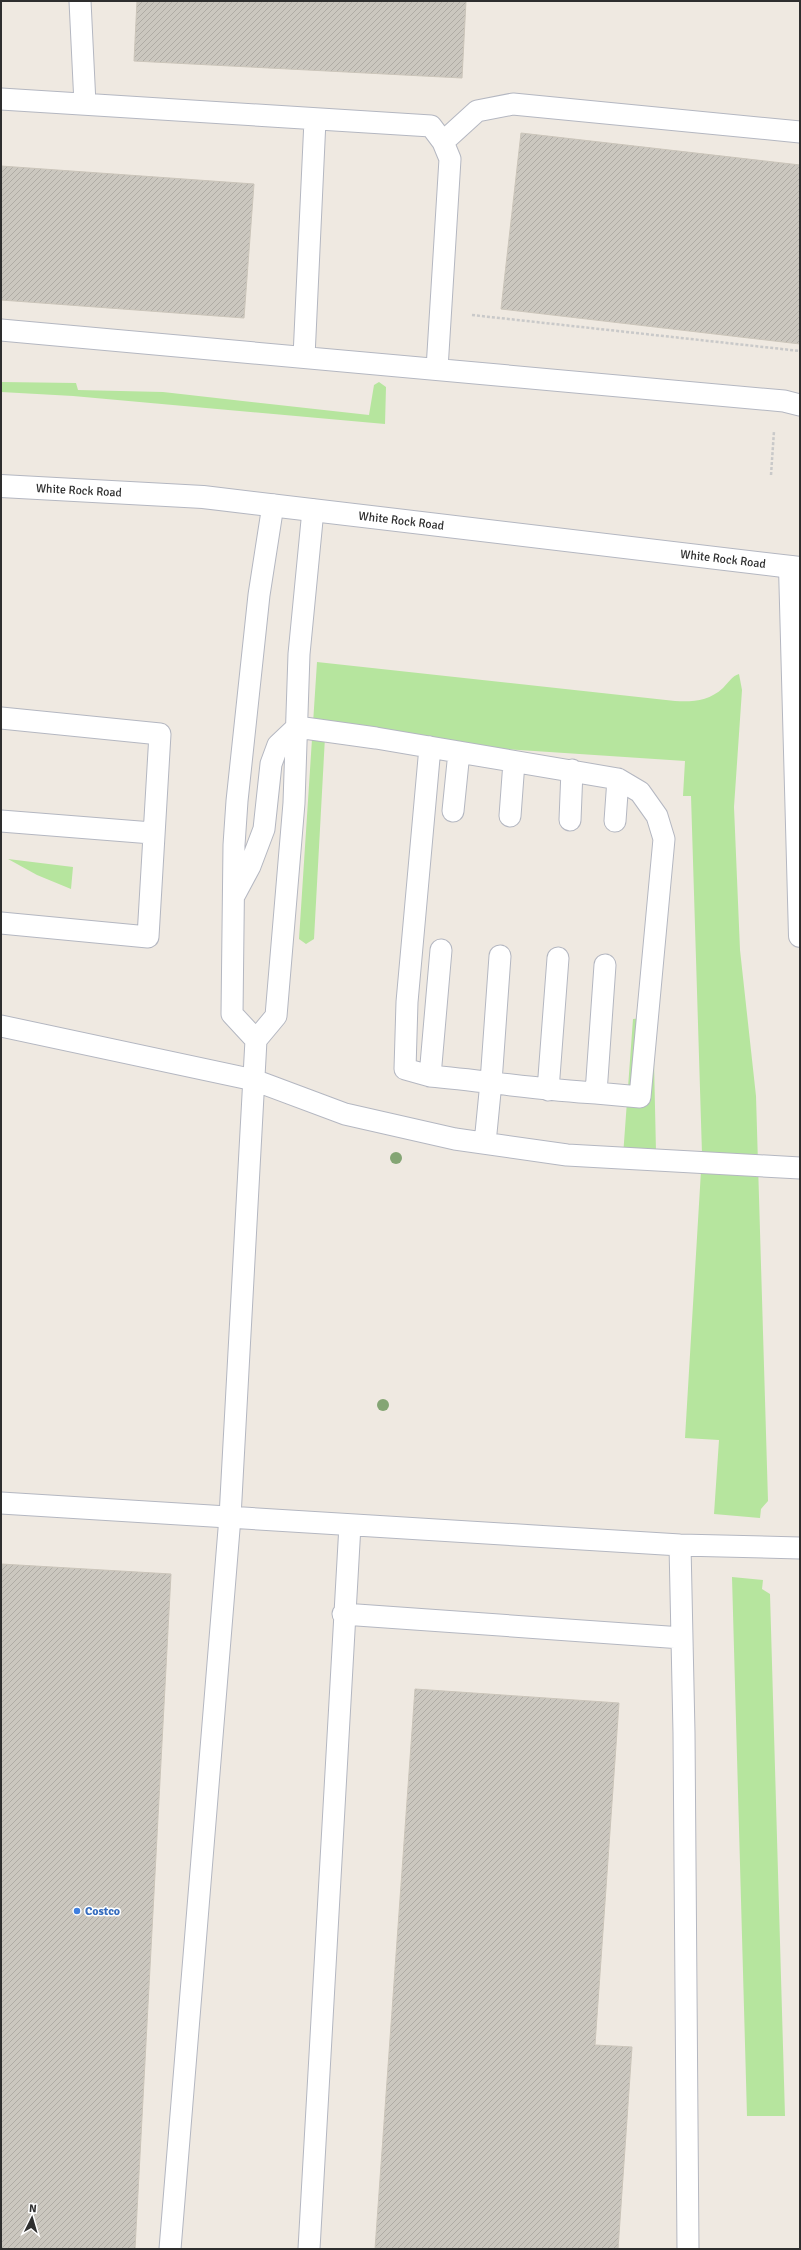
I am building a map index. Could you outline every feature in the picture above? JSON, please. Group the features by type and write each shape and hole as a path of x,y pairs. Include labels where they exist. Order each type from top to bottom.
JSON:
{"main road":[{"name":"White Rock Road","path":"1,486 203,497 795,567"},
{"path":"795,567 800,936"}],"lane":[{"path":"80,1 85,104"},
{"path":"1,99 315,120 431,126 443,142 450,159 437,369"},
{"path":"443,142 477,111 513,104 800,132"},
{"path":"304,357 315,120"},
{"path":"1,330 784,401 800,405"},
{"path":"256,1040 232,1014 235,894 234,845 259,595 273,505"},
{"path":"170,2249 230,1517 256,1040 276,1016 294,803 299,654 313,510"},
{"path":"1,718 160,734 152,833 148,937 1,923"},
{"path":"235,894 250,866 264,829 271,764 278,745 297,727"},
{"path":"297,727 430,747 514,762 572,770 618,779 640,792 656,816 664,839 640,1097 548,1090 491,1082 430,1076 405,1069 407,1002 430,747"},
{"path":"453,811 459,752"},
{"path":"510,816 514,762"},
{"path":"570,820 572,770"},
{"path":"615,821 618,779"},
{"path":"1,821 152,833"},
{"path":"430,1076 441,950"},
{"path":"484,1143 491,1082 500,956"},
{"path":"548,1090 558,958"},
{"path":"596,1093 605,965"},
{"path":"1,1026 254,1080 345,1114 455,1139 567,1155 800,1168"},
{"path":"1,1503 680,1545 800,1548"},
{"path":"309,2249 343,1614 350,1524"},
{"path":"680,1545 688,2249"},
{"path":"343,1614 682,1638"}],"path":[{"path":"472,315 800,351"}],"green space":[{"path":"1,382 76,383 78,390 163,392 369,415 374,385 379,382 386,387 385,424 73,396 1,392"},
{"path":"317,662 675,701 694,701 712,696 723,688 732,678 739,674 742,690 734,807 740,950 756,1096 768,1501 761,1509 760,1518 714,1514 719,1440 685,1438 702,1154 691,796 683,796 685,761 325,737 314,939 306,944 299,939"},
{"path":"8,859 73,867 71,889 37,875"},
{"path":"653,1017 656,1152 623,1156 633,1019"},
{"path":"732,1577 763,1580 762,1589 770,1594 785,2116 747,2116"}],"building":[{"path":"137,1 466,1 462,78 134,61"},
{"path":"521,133 800,165 800,344 501,309"},
{"path":"1,166 254,184 244,318 1,300"},
{"name":"Costco","path":"1,1564 171,1574 135,2249 1,2249"},
{"path":"415,1689 619,1703 595,2045 632,2047 618,2249 375,2249"}],"place":[{"name":"Costco","path":"77,1911"}]}
